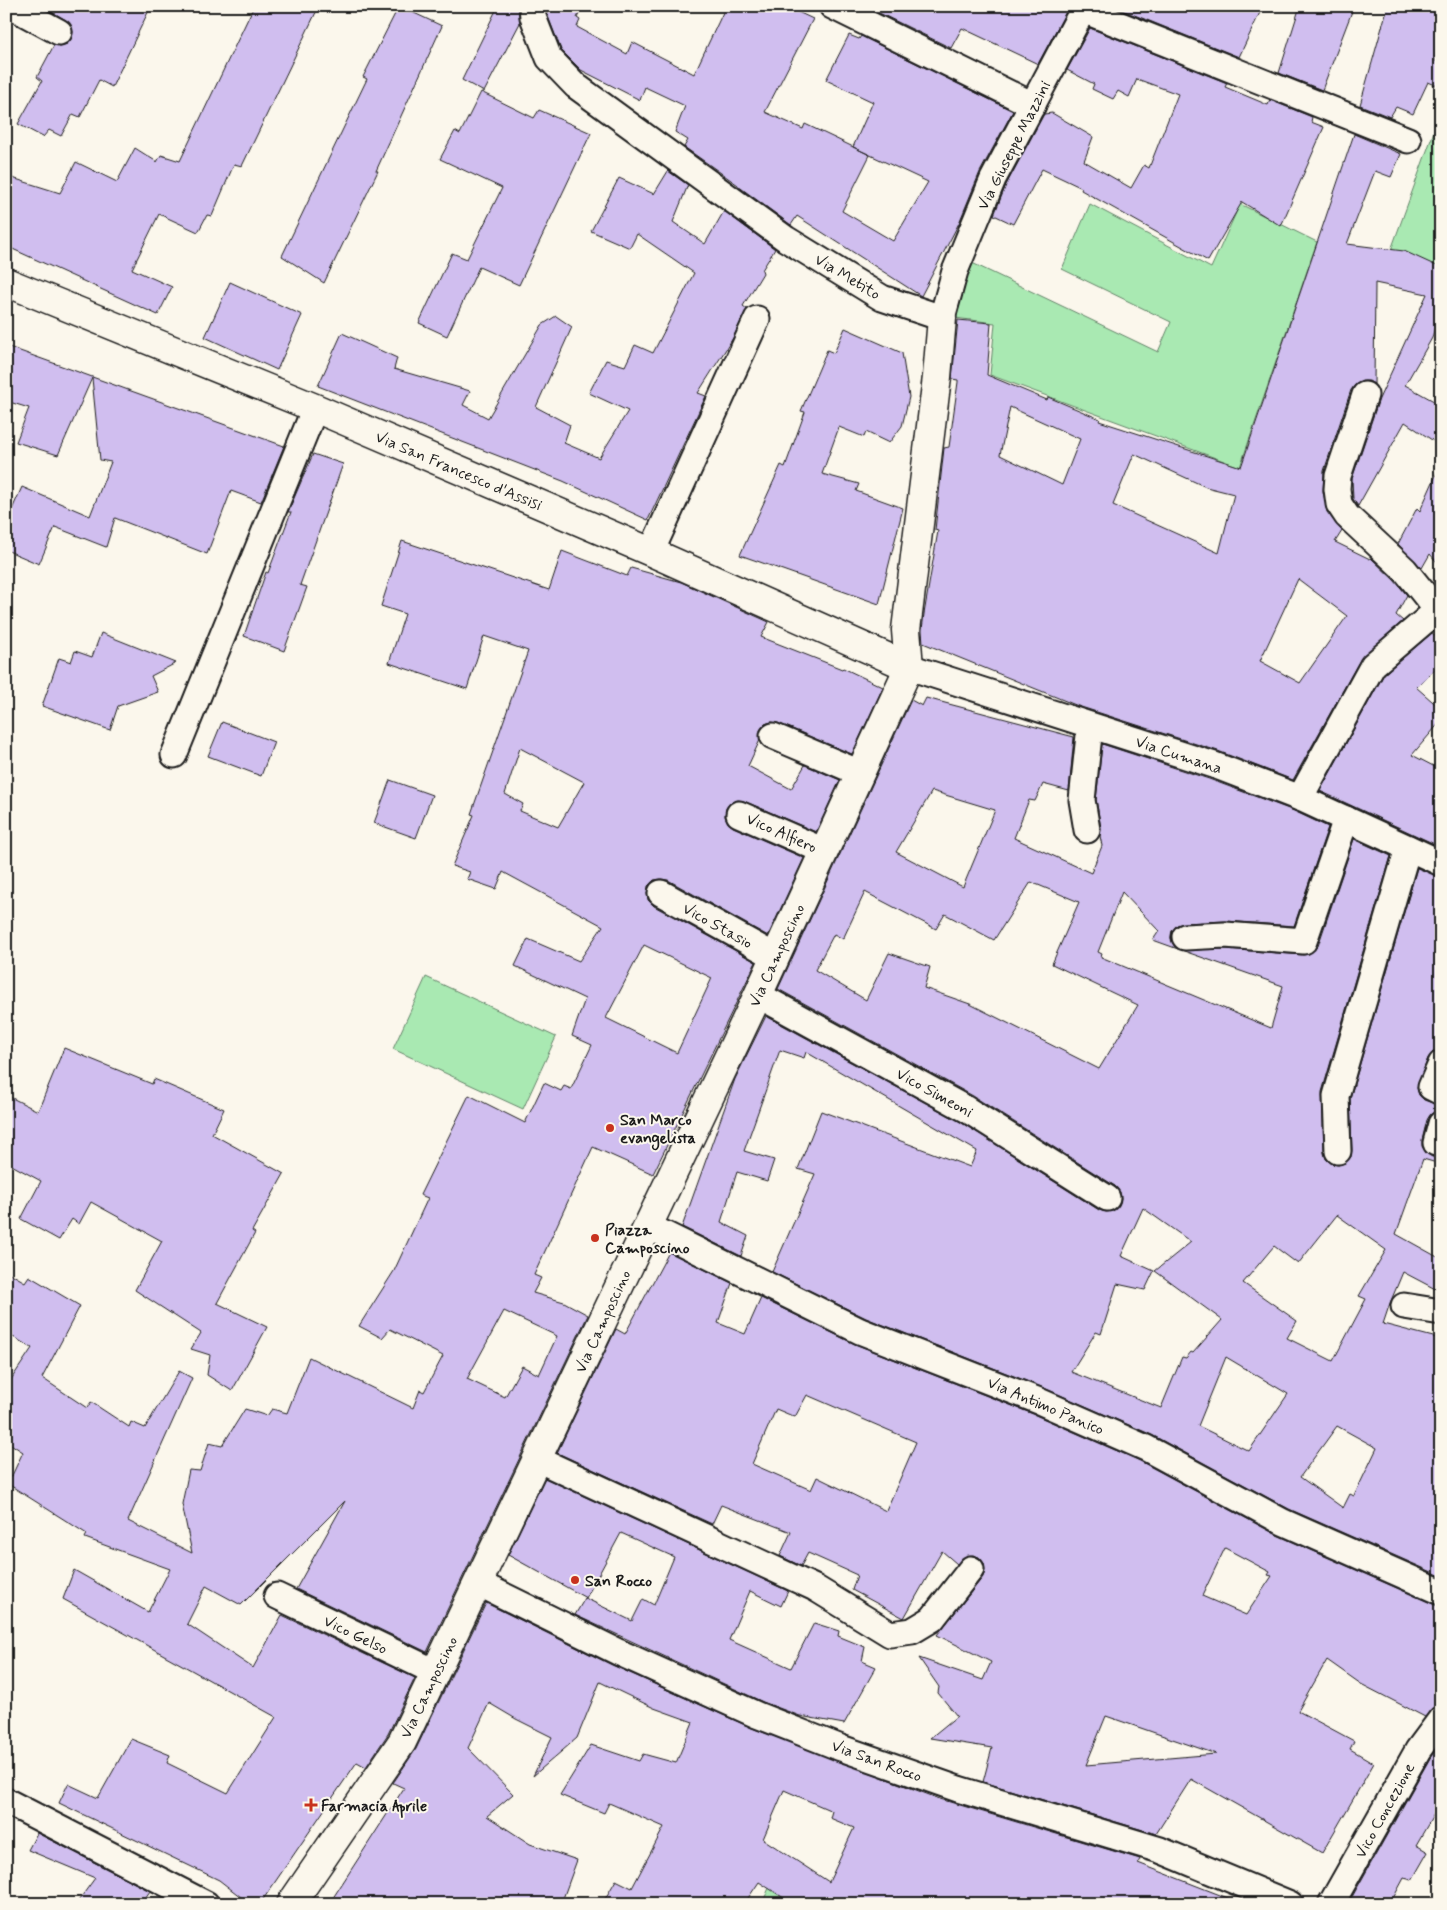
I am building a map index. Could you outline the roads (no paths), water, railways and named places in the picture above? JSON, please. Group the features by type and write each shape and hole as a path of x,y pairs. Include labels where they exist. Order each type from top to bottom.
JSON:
{"street":[{"path":"11,6 60,32"},
{"name":"Via Metito","path":"532,6 533,17 549,58 576,86 786,239 882,298 942,318"},
{"path":"1084,8 1408,140"},
{"name":"Via Giuseppe Mazzini","path":"942,318 955,271 993,179 1084,8"},
{"path":"848,10 1033,105"},
{"name":"Via San Francesco d'Assisi","path":"8,283 315,408 651,552 909,667"},
{"path":"909,667 906,630 937,377 942,318"},
{"path":"651,552 757,320"},
{"path":"1300,798 1373,665 1439,609 1405,570 1347,516 1339,504 1338,476 1361,413 1365,395"},
{"path":"174,755 315,408"},
{"name":"Via Cumana","path":"909,667 1214,765 1300,798 1441,862"},
{"name":"Via Camposcino","path":"291,1904 402,1742 758,995 909,667"},
{"path":"1086,830 1082,800 1090,726"},
{"path":"773,736 860,773"},
{"name":"Vico Alfiero","path":"740,814 824,851"},
{"path":"1184,937 1225,935 1304,941 1346,819"},
{"path":"1338,1151 1336,1096 1408,848"},
{"name":"Vico Stasio","path":"661,894 776,956"},
{"name":"Vico Simeoni","path":"758,995 966,1109 1107,1198"},
{"path":"1441,1064 1431,1087 1441,1092"},
{"name":"Via Antimo Panico","path":"648,1226 860,1331 1039,1401 1146,1448 1283,1522 1441,1592"},
{"path":"1404,1306 1441,1312"},
{"path":"537,1459 815,1588 890,1634 912,1631 932,1620 971,1569"},
{"name":"Via San Rocco","path":"478,1583 618,1652 757,1715 841,1748 958,1789 1160,1850 1290,1904"},
{"name":"Vico Gelso","path":"277,1596 436,1672"},
{"name":"Vico Concezione","path":"1331,1904 1418,1750 1441,1719"},
{"path":"6,1801 206,1904"}],"place":[{"name":"San Marco evangelista","path":"610,1128"},
{"name":"Piazza Camposcino","path":"595,1238"},
{"name":"San Rocco","path":"575,1580"},
{"name":"Farmacia Aprile","path":"311,1805"}]}
